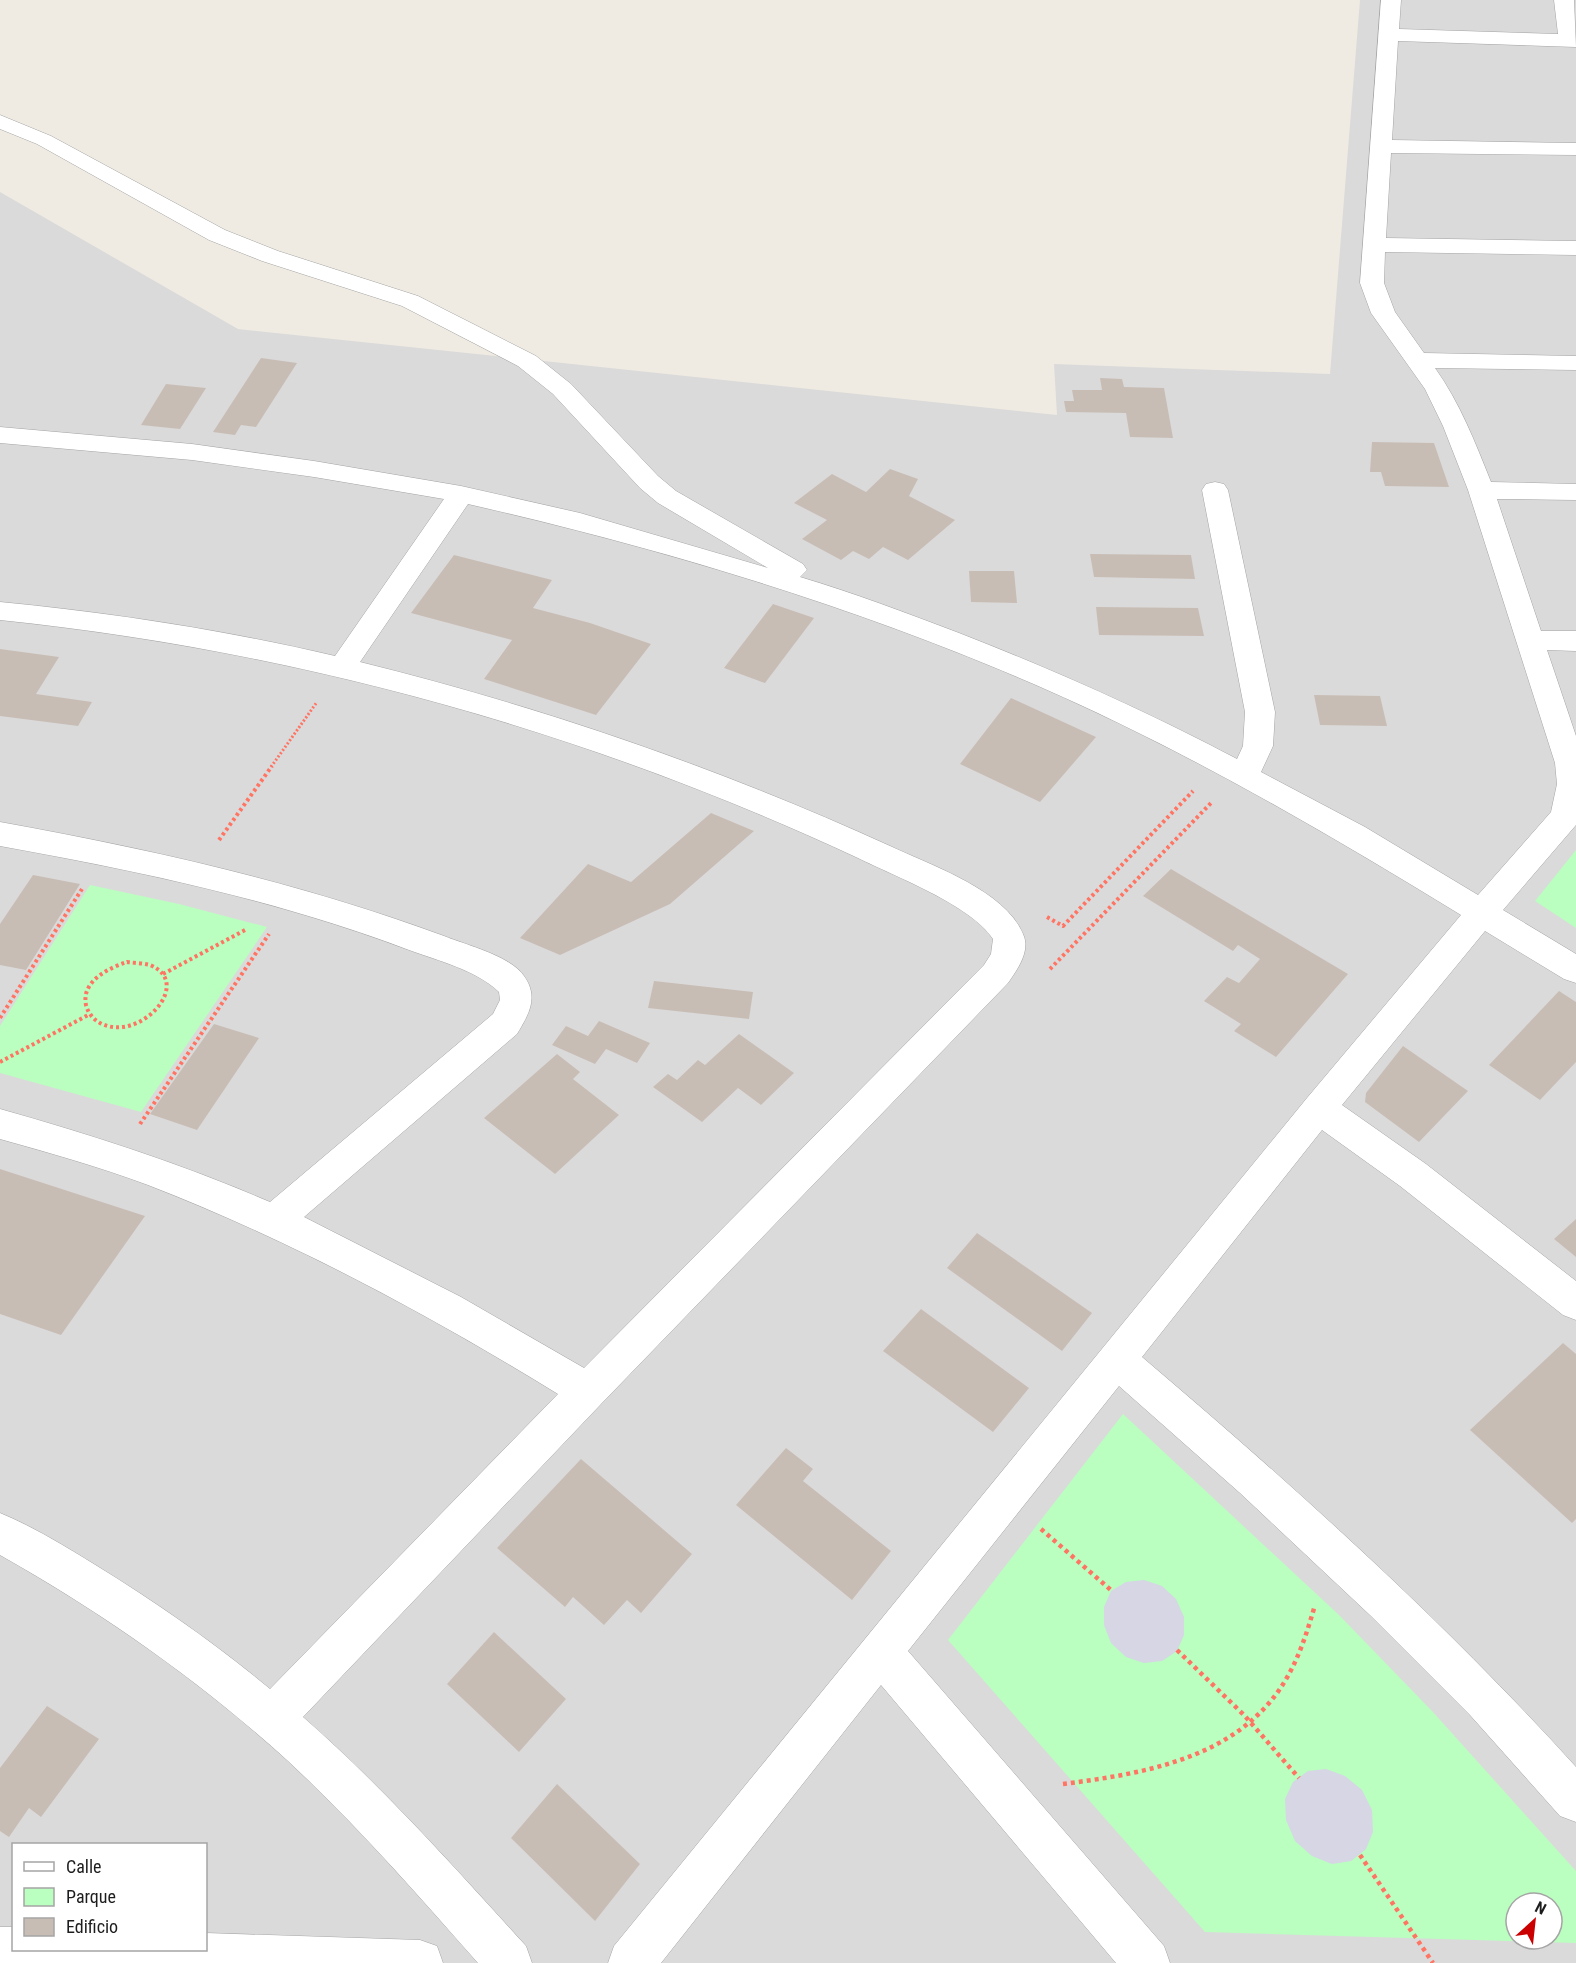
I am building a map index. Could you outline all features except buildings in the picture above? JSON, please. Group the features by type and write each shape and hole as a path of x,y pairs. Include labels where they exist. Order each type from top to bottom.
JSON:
{"street":[{"path":"631,1963 1119,1360 1319,1107 1483,911 1571,816 1570,763 1481,490 1447,406 1418,360 1394,331 1376,298 1372,283 1373,245 1390,131 1391,0"},
{"path":"1389,35 1572,41 1564,0"},
{"path":"0,121 44,140 217,235 270,256 410,301 518,357 562,389 649,482 667,497 714,526 847,600"},
{"path":"1390,131 1576,149"},
{"path":"1373,245 1576,248"},
{"path":"1418,360 1576,363"},
{"path":"0,435 192,452 461,494 571,519 847,600 1046,678 1118,711 1244,775 1354,835 1483,911 1576,970"},
{"path":"1215,490 1260,712 1258,746 1244,775"},
{"path":"1481,490 1576,492"},
{"path":"342,667 461,494"},
{"path":"0,611 106,622 181,634 342,667 459,698 601,744 740,795 888,859 935,882 997,920 1008,935 1010,949 996,974 587,1391 272,1718"},
{"path":"1530,640 1576,641"},
{"path":"0,834 195,873 289,903 356,917 474,961 499,973 513,985 518,998 514,1011 505,1024 275,1220"},
{"path":"1319,1107 1422,1182 1576,1303"},
{"path":"0,1124 116,1158 197,1186 275,1220 446,1306 587,1391"},
{"path":"1119,1360 1332,1549 1474,1687 1576,1800"},
{"path":"0,1533 68,1570 127,1608 272,1718 344,1785 415,1858 509,1963"},
{"path":"882,1653 1147,1963"},
{"path":"32,1951 420,1963"}],"path":[{"path":"195,873 342,667"},
{"path":"1045,916 1063,926 1200,784"},
{"path":"996,974 1027,993 1220,795"},
{"path":"0,1018 105,854"},
{"path":"163,974 289,903"},
{"path":"116,1158 289,903"},
{"path":"127,962 144,962 159,969 168,980 167,994 160,1008 146,1020 127,1026 109,1027 94,1019 90,1014 85,1008 86,994 94,980 108,969 127,962"},
{"path":"0,1062 90,1014"},
{"path":"1005,1500 1112,1591"},
{"path":"1001,1792 1129,1776 1192,1759 1218,1746 1250,1722 1283,1684 1302,1645 1332,1549"},
{"path":"1177,1650 1250,1722 1299,1778"},
{"path":"1360,1855 1433,1963"}],"shaded area":[{"path":"1360,0 1576,0 1576,1963 0,1963 0,192 238,329 1057,415 1054,364 1330,374"},
{"path":"1144,1580 1162,1586 1176,1599 1184,1617 1184,1635 1177,1651 1162,1661 1144,1663 1126,1657 1111,1643 1104,1625 1104,1607 1111,1591 1126,1582"},
{"path":"1326,1769 1345,1776 1362,1790 1372,1810 1373,1832 1366,1849 1351,1861 1332,1864 1312,1856 1295,1841 1286,1820 1285,1799 1293,1782 1308,1771"}],"green space":[{"path":"1576,850 1576,928 1535,901"},
{"path":"90,885 179,904 267,927 141,1112 0,1073 0,1026"},
{"path":"1123,1414 1339,1615 1432,1711 1576,1871 1576,1943 1564,1943 1564,1891 1504,1891 1504,1941 1205,1932 948,1640"}]}
